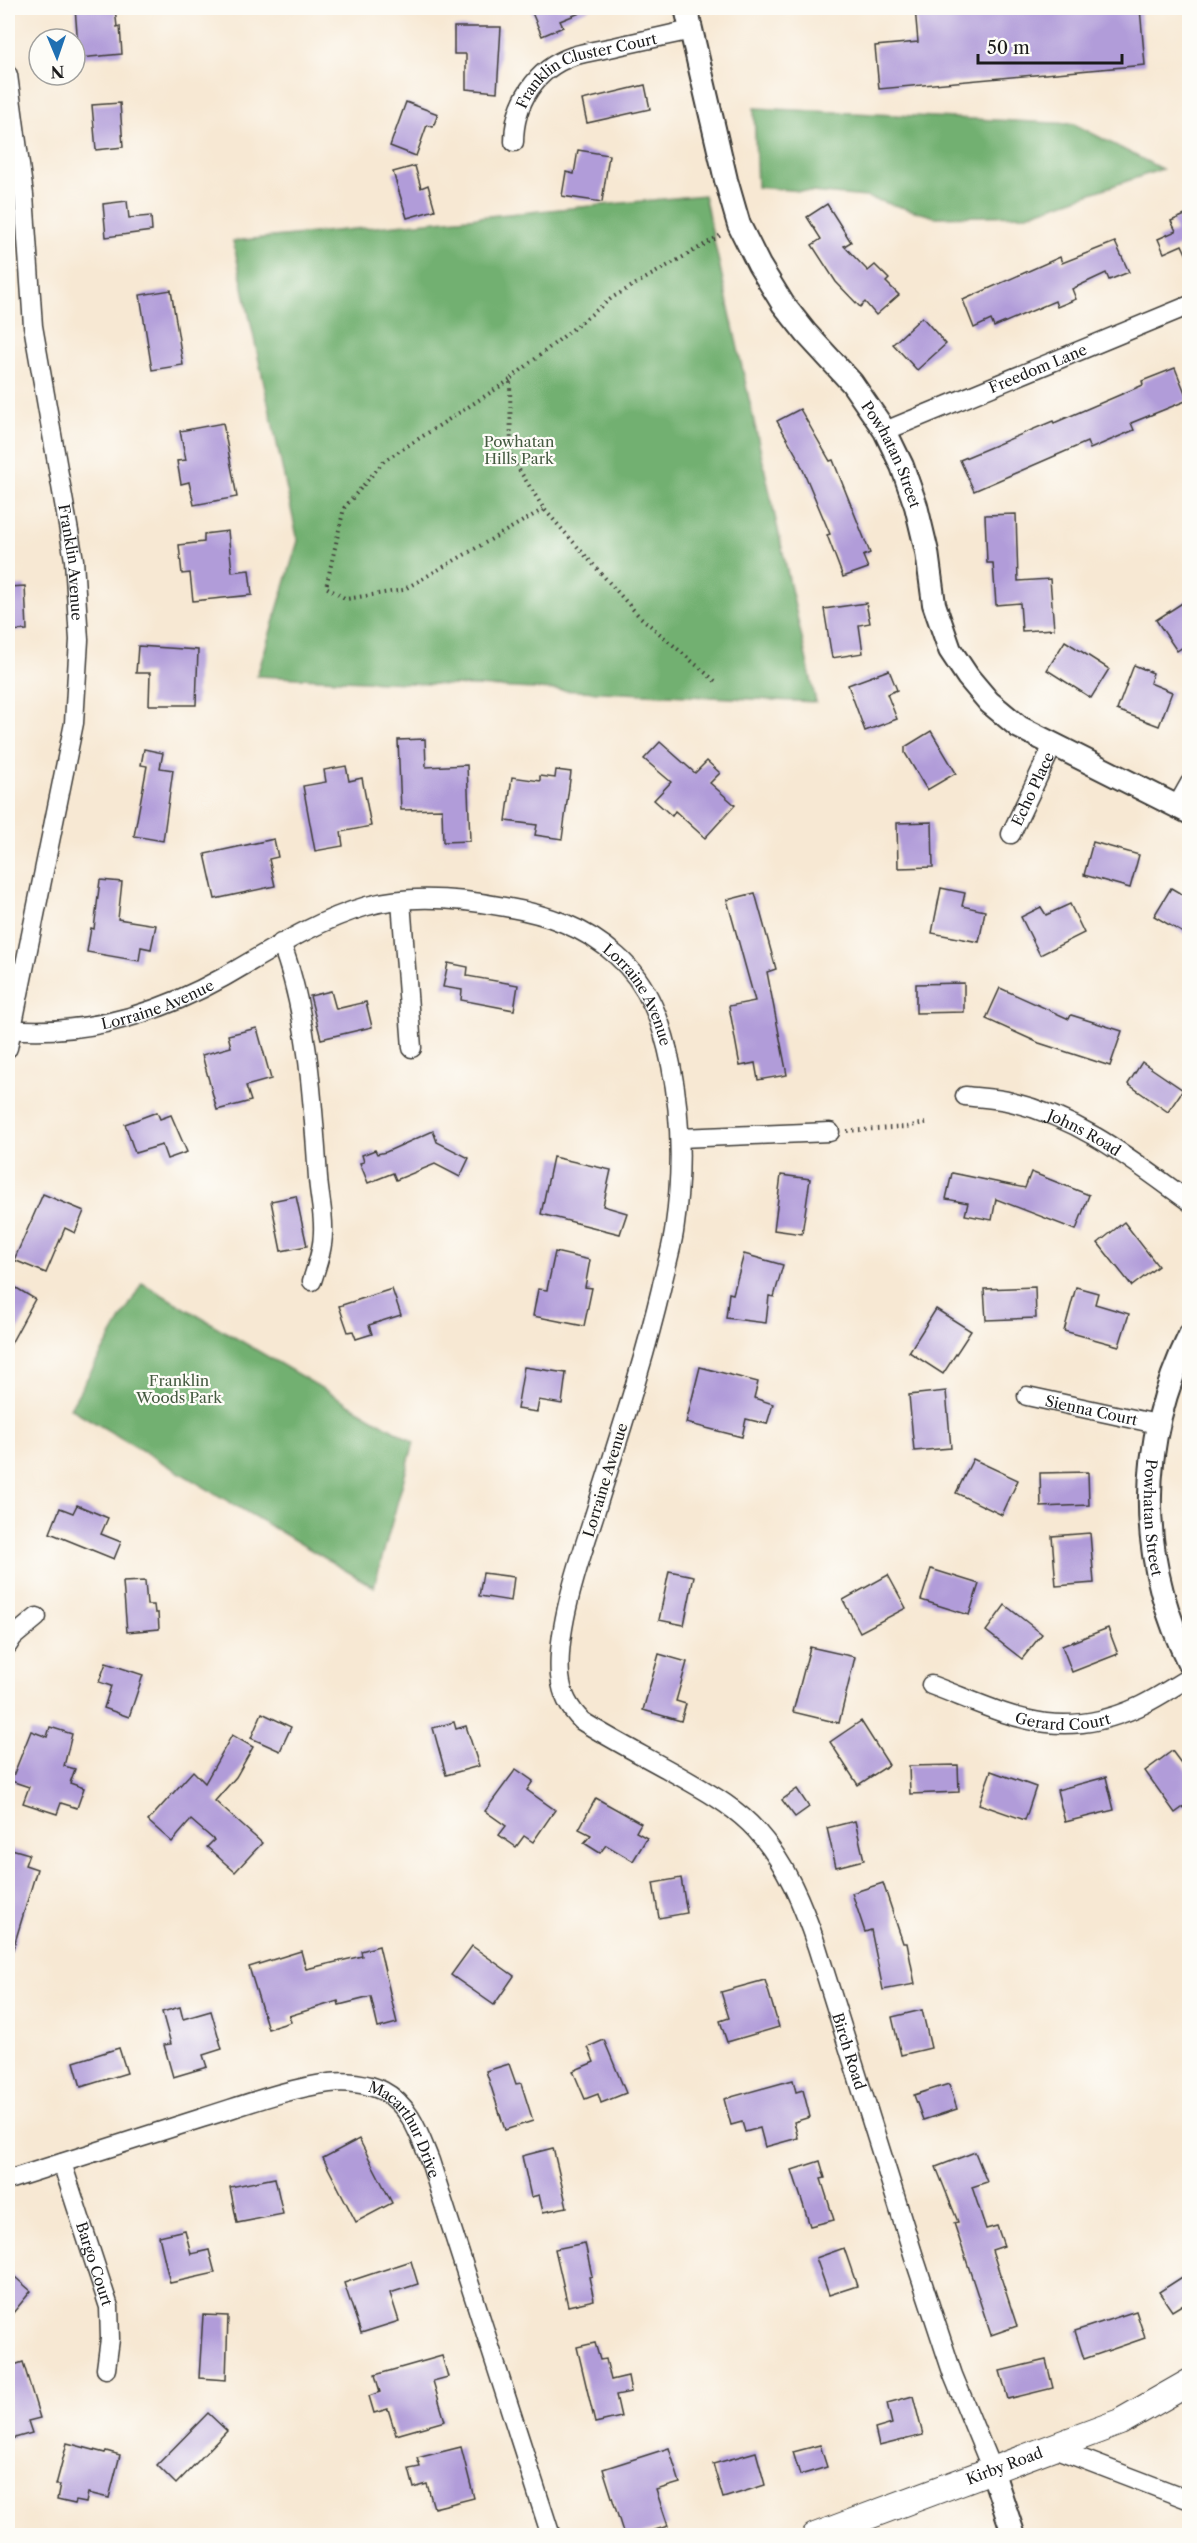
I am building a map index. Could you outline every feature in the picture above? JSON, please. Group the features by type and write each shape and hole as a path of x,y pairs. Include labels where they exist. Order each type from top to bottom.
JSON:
{"main road":[{"name":"Kirby Road","path":"815,2535 1120,2422 1190,2382"}],"street":[{"name":"Powhatan Street","path":"686,8 726,180 739,225 759,265 783,304 806,333 852,382 885,431 902,466 916,506 927,552 934,604 950,650 968,677 989,702 1019,728 1183,810"},
{"name":"Franklin Cluster Court","path":"514,142 516,121 522,99 535,82 552,66 574,56 691,30"},
{"name":"Franklin Avenue","path":"8,75 24,195 33,326 74,560 80,640 74,723 10,1029 8,1048"},
{"name":"Freedom Lane","path":"885,431 1190,305"},
{"name":"Echo Place","path":"1011,834 1053,745"},
{"path":"1183,810 1190,783"},
{"name":"Lorraine Avenue","path":"10,1029 72,1029 142,1013 220,979 328,919 371,905 401,901 477,903 525,910 575,927 600,941 620,958 647,994 661,1023 674,1077 680,1138 680,1170 671,1244 640,1368 574,1581 560,1664"},
{"path":"401,901 412,1048"},
{"path":"281,944 294,976 314,1107 323,1230 321,1250 312,1281"},
{"name":"Johns Road","path":"965,1096 1009,1101 1051,1114 1084,1129 1114,1146 1190,1202"},
{"path":"680,1138 830,1132"},
{"name":"Powhatan Street","path":"1190,1335 1174,1366 1157,1424 1150,1477 1149,1521 1154,1562 1164,1603 1178,1642 1190,1665"},
{"name":"Sienna Court","path":"1027,1396 1157,1424"},
{"path":"8,1646 13,1637 37,1617"},
{"name":"Birch Road","path":"560,1664 564,1695 573,1713 582,1721 730,1808 757,1830 783,1866 807,1918 914,2258 954,2375 992,2470 1014,2535"},
{"name":"Gerard Court","path":"931,1685 1018,1718 1038,1724 1062,1726 1086,1724 1112,1718 1140,1706 1190,1677"},
{"name":"Macarthur Drive","path":"8,2180 271,2096 328,2083 362,2084 381,2090 392,2097 415,2125 430,2161 551,2535"},
{"name":"Bargo Court","path":"62,2163 109,2307 110,2339 106,2369"},
{"path":"1054,2448 1190,2500"}],"path":[{"path":"544,509 403,590 346,599 326,587 344,508 384,461 510,379 613,297 739,225"},
{"path":"510,379 511,457 544,509 638,615 715,681"},
{"path":"830,1132 906,1127 930,1122"}],"green space":[{"path":"754,108 1074,124 1162,169 1027,215 935,217 866,197 757,187"},
{"name":"Powhatan Hills Park","path":"704,195 816,702 257,676 298,541 233,241"},
{"name":"Franklin Woods Park","path":"142,1283 414,1442 374,1587 70,1408"}],"building":[{"path":"75,8 115,8 117,27 120,26 122,54 87,57 87,27 77,27"},
{"path":"530,8 592,8 560,21 563,27 542,36"},
{"path":"915,8 1140,8 1145,65 879,89 875,46 918,42"},
{"path":"454,27 501,27 497,92 466,89 466,54 454,54"},
{"path":"645,85 650,109 587,123 582,100"},
{"path":"406,102 438,114 433,127 427,125 416,156 390,146"},
{"path":"120,103 123,147 96,150 92,105"},
{"path":"578,150 609,155 602,202 562,196 566,172 574,174"},
{"path":"415,166 421,188 428,185 435,210 407,218 393,172"},
{"path":"127,201 129,218 151,216 152,231 106,237 103,204"},
{"path":"827,204 851,242 844,246 868,271 875,265 889,279 886,282 899,295 876,315 865,302 860,307 836,282 812,245 821,239 807,217"},
{"path":"1190,213 1190,262 1182,245 1164,253 1158,239 1176,231 1171,221"},
{"path":"1115,242 1129,272 1109,280 1106,273 1072,289 1076,299 1057,307 1055,301 994,327 991,320 974,328 963,300 1060,257 1062,263"},
{"path":"171,290 183,365 152,370 140,295"},
{"path":"922,317 946,344 917,370 893,344"},
{"path":"1175,368 1188,400 1131,423 1134,430 1090,449 1087,442 974,491 960,460 1143,385 1142,381"},
{"path":"800,409 830,461 833,460 870,553 863,556 868,568 843,577 827,535 830,534 798,458 777,421"},
{"path":"223,423 237,497 194,505 189,482 181,484 177,461 186,460 180,431"},
{"path":"1016,514 1018,581 1050,579 1054,629 1022,631 1020,603 996,605 993,563 987,563 985,515"},
{"path":"228,531 232,572 249,570 252,595 193,601 190,573 182,574 179,545 204,542 204,534"},
{"path":"25,586 27,630 8,631 8,587"},
{"path":"1190,598 1190,642 1177,651 1156,620"},
{"path":"866,603 870,623 859,625 863,653 832,658 824,609"},
{"path":"1065,641 1109,669 1091,698 1047,670"},
{"path":"138,646 198,650 196,705 149,705 150,673 136,673"},
{"path":"1134,665 1153,673 1150,683 1172,692 1159,726 1117,710"},
{"path":"889,670 897,690 887,694 897,719 865,731 848,685"},
{"path":"931,731 956,773 927,790 905,753 905,747"},
{"path":"425,739 426,767 467,765 470,841 443,842 442,809 401,810 398,740"},
{"path":"660,742 695,773 707,761 720,773 710,783 735,805 705,838 675,811 672,816 654,800 671,782 644,759"},
{"path":"144,749 163,753 160,768 173,770 163,841 134,836 147,766 141,765"},
{"path":"346,766 349,781 362,778 371,826 341,832 343,846 315,851 303,786 326,782 324,770"},
{"path":"556,770 571,772 562,839 535,835 537,825 506,821 512,777 540,781 540,776 555,778"},
{"path":"932,822 933,867 898,868 897,823"},
{"path":"274,839 278,857 269,859 275,886 215,899 205,854"},
{"path":"1093,842 1139,855 1130,888 1084,875"},
{"path":"100,880 122,882 118,919 156,925 151,949 141,947 139,961 87,952 91,928 94,929"},
{"path":"941,888 965,893 962,906 985,911 979,942 932,933"},
{"path":"1171,888 1190,899 1190,937 1154,916"},
{"path":"755,893 776,969 767,972 787,1075 758,1080 755,1063 740,1066 729,1006 755,1001 727,900"},
{"path":"1070,904 1084,933 1040,955 1021,917 1041,907 1046,915"},
{"path":"448,963 468,967 467,976 518,985 514,1010 461,1000 462,990 443,987"},
{"path":"964,983 964,1012 916,1013 916,984"},
{"path":"1000,988 1069,1019 1071,1015 1122,1031 1110,1066 1039,1043 986,1019"},
{"path":"331,991 336,1009 366,1002 372,1027 321,1039 310,996"},
{"path":"257,1028 271,1079 246,1086 251,1101 217,1110 202,1055 231,1047 228,1035"},
{"path":"1142,1062 1183,1090 1168,1112 1128,1084"},
{"path":"157,1112 160,1119 171,1115 187,1152 167,1159 162,1145 135,1153 125,1124"},
{"path":"433,1131 437,1142 469,1158 460,1177 435,1164 396,1180 393,1173 368,1183 360,1163 364,1162 362,1155 375,1150 377,1154 386,1152"},
{"path":"553,1157 611,1170 603,1206 627,1213 620,1234 541,1214"},
{"path":"1031,1172 1089,1195 1076,1230 996,1199 992,1220 965,1215 968,1203 946,1199 952,1173 1025,1188"},
{"path":"781,1175 810,1179 802,1234 774,1230"},
{"path":"43,1194 84,1211 75,1233 65,1228 46,1273 14,1260"},
{"path":"296,1196 307,1246 281,1251 271,1201"},
{"path":"1124,1222 1158,1266 1132,1286 1098,1243"},
{"path":"555,1252 590,1260 585,1287 592,1288 584,1326 533,1316 538,1289 547,1290"},
{"path":"744,1254 783,1265 774,1297 769,1296 766,1323 726,1318 729,1293 733,1294"},
{"path":"8,1283 35,1299 8,1349"},
{"path":"1035,1287 1036,1318 986,1320 984,1289"},
{"path":"1076,1287 1098,1293 1095,1304 1129,1314 1119,1346 1064,1331"},
{"path":"392,1289 401,1315 369,1325 372,1334 356,1339 353,1331 348,1332 339,1306"},
{"path":"936,1309 971,1331 943,1374 909,1352"},
{"path":"524,1367 566,1373 562,1404 539,1400 537,1412 517,1409"},
{"path":"700,1367 758,1382 754,1398 773,1404 767,1424 746,1419 742,1437 686,1423"},
{"path":"946,1391 951,1448 914,1451 909,1395"},
{"path":"973,1459 1018,1480 1002,1515 956,1493"},
{"path":"1088,1472 1089,1505 1041,1507 1040,1473"},
{"path":"77,1505 108,1518 101,1534 121,1542 114,1559 50,1533 60,1508 73,1513"},
{"path":"1090,1533 1094,1583 1056,1586 1052,1536"},
{"path":"931,1569 979,1584 969,1615 921,1600"},
{"path":"669,1571 694,1576 684,1625 659,1620"},
{"path":"483,1573 514,1577 511,1601 479,1596"},
{"path":"888,1575 906,1608 860,1632 843,1600"},
{"path":"145,1581 147,1605 154,1605 155,1613 158,1613 159,1629 127,1632 123,1582"},
{"path":"1005,1605 1042,1634 1022,1659 986,1631"},
{"path":"1108,1628 1118,1654 1072,1672 1062,1646"},
{"path":"810,1647 855,1657 839,1723 793,1712"},
{"path":"659,1654 687,1662 676,1701 686,1704 681,1721 643,1710"},
{"path":"106,1663 143,1675 129,1717 104,1708 111,1686 99,1682"},
{"path":"262,1713 291,1727 280,1751 251,1738"},
{"path":"861,1721 889,1765 858,1785 830,1742"},
{"path":"454,1722 456,1729 466,1726 479,1766 446,1775 433,1728"},
{"path":"50,1727 72,1734 64,1766 75,1769 70,1783 84,1788 77,1808 61,1803 57,1814 23,1803 29,1787 11,1781 31,1731 47,1737"},
{"path":"232,1735 253,1747 236,1777 215,1801 262,1843 235,1872 207,1847 214,1840 191,1820 172,1842 148,1821 193,1771 205,1783"},
{"path":"1172,1751 1190,1775 1190,1802 1175,1813 1145,1771"},
{"path":"958,1765 959,1792 910,1794 909,1766"},
{"path":"516,1769 533,1781 527,1790 555,1810 533,1842 524,1836 516,1847 499,1835 506,1826 485,1811"},
{"path":"991,1771 1036,1787 1025,1820 979,1804"},
{"path":"1106,1777 1114,1810 1065,1822 1057,1790"},
{"path":"797,1789 809,1807 795,1817 782,1800"},
{"path":"596,1798 641,1823 636,1832 647,1838 633,1861 606,1845 600,1853 584,1843 591,1835 579,1829"},
{"path":"855,1821 864,1860 836,1867 827,1828"},
{"path":"8,1848 29,1854 25,1865 37,1869 12,1952 8,1951"},
{"path":"681,1878 687,1913 659,1918 653,1883"},
{"path":"883,1883 903,1943 907,1943 915,1984 883,1990 871,1930 865,1932 852,1893"},
{"path":"379,1946 397,2023 378,2028 371,1997 339,2005 338,2001 289,2016 291,2022 268,2029 249,1967 301,1951 306,1969 362,1956 361,1951"},
{"path":"472,1946 514,1976 494,2005 451,1975"},
{"path":"765,1980 779,2027 727,2042 720,2021 729,2018 721,1992"},
{"path":"180,2007 183,2019 211,2011 222,2049 203,2055 207,2067 173,2077 164,2045 171,2044 162,2012"},
{"path":"922,2010 931,2048 901,2055 892,2017"},
{"path":"604,2040 626,2093 601,2103 598,2094 585,2099 573,2071 594,2062 588,2047"},
{"path":"119,2048 127,2073 81,2087 74,2062"},
{"path":"509,2064 516,2084 521,2083 533,2121 505,2130 486,2071"},
{"path":"793,2080 796,2092 803,2090 810,2117 794,2122 798,2138 765,2147 760,2128 745,2132 742,2122 731,2125 724,2099"},
{"path":"949,2084 957,2109 923,2120 914,2095"},
{"path":"359,2139 392,2203 356,2222 323,2158"},
{"path":"553,2148 567,2207 543,2212 539,2195 531,2197 522,2156"},
{"path":"975,2152 987,2182 972,2187 986,2229 997,2226 1004,2246 992,2250 1017,2326 991,2335 954,2223 958,2222 936,2167"},
{"path":"820,2161 825,2178 821,2179 834,2220 810,2226 792,2170"},
{"path":"275,2178 283,2214 237,2223 230,2187"},
{"path":"185,2230 191,2254 209,2250 215,2273 170,2283 159,2236"},
{"path":"585,2243 594,2300 568,2306 555,2249"},
{"path":"844,2248 857,2286 829,2295 816,2258"},
{"path":"411,2261 418,2284 390,2293 399,2321 361,2333 344,2283"},
{"path":"8,2271 31,2291 8,2319"},
{"path":"1190,2272 1190,2300 1172,2311 1159,2292"},
{"path":"1136,2311 1145,2338 1084,2359 1075,2331"},
{"path":"203,2315 228,2316 226,2380 199,2378"},
{"path":"595,2343 600,2360 606,2359 611,2380 628,2376 631,2392 616,2395 621,2417 595,2423 577,2347"},
{"path":"442,2356 448,2377 433,2381 445,2421 396,2435 388,2409 374,2413 369,2396 380,2392 375,2375"},
{"path":"1046,2360 1053,2388 1008,2399 1000,2371"},
{"path":"23,2362 40,2418 28,2421 32,2433 8,2440 8,2367"},
{"path":"913,2396 923,2435 879,2446 875,2429 892,2424 887,2403"},
{"path":"208,2413 227,2431 176,2484 157,2465"},
{"path":"67,2443 120,2455 109,2498 88,2493 86,2503 76,2501 75,2504 57,2500 60,2485 56,2485"},
{"path":"820,2445 827,2467 800,2475 793,2452"},
{"path":"461,2447 474,2498 434,2508 427,2484 414,2488 409,2469 420,2467 417,2458"},
{"path":"669,2448 680,2483 656,2490 668,2526 639,2535 624,2535 603,2469"},
{"path":"756,2452 765,2485 723,2498 713,2464"}]}
